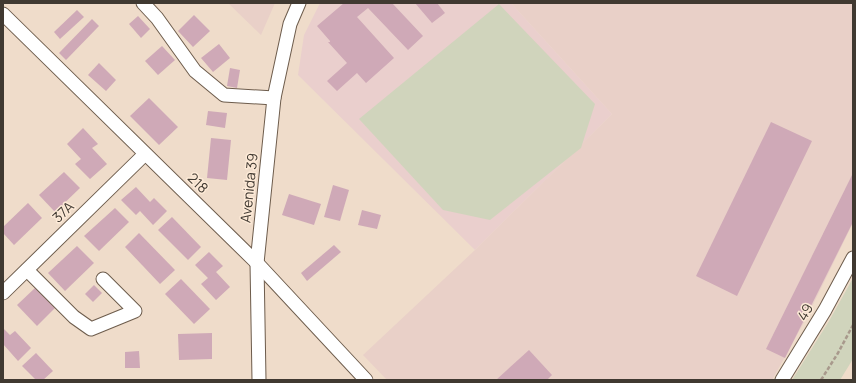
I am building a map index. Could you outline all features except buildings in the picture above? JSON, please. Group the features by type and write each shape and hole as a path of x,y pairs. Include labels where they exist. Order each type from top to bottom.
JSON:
{"street":[{"path":"143,3 157,18 195,71 224,95 274,98"},
{"name":"Avenida 39","path":"259,380 257,263 274,98 290,24 299,3"},
{"name":"218","path":"3,14 257,263 366,380"},
{"name":"37A","path":"3,293 145,154"},
{"name":"49","path":"782,380 825,310 853,258"},
{"path":"27,270 74,317 91,329 135,311 103,278"}],"path":[{"path":"821,380 853,325"}],"shaded area":[{"path":"228,3 275,3 261,35"},
{"path":"320,3 511,3 612,114 475,250 298,75 304,35"},
{"path":"511,3 853,3 853,223 806,319 772,380 387,380 363,355 475,250 612,114"}],"green space":[{"path":"499,4 595,104 581,148 490,220 443,210 359,119"},
{"path":"853,278 853,359 840,380 792,380 829,321"}]}
